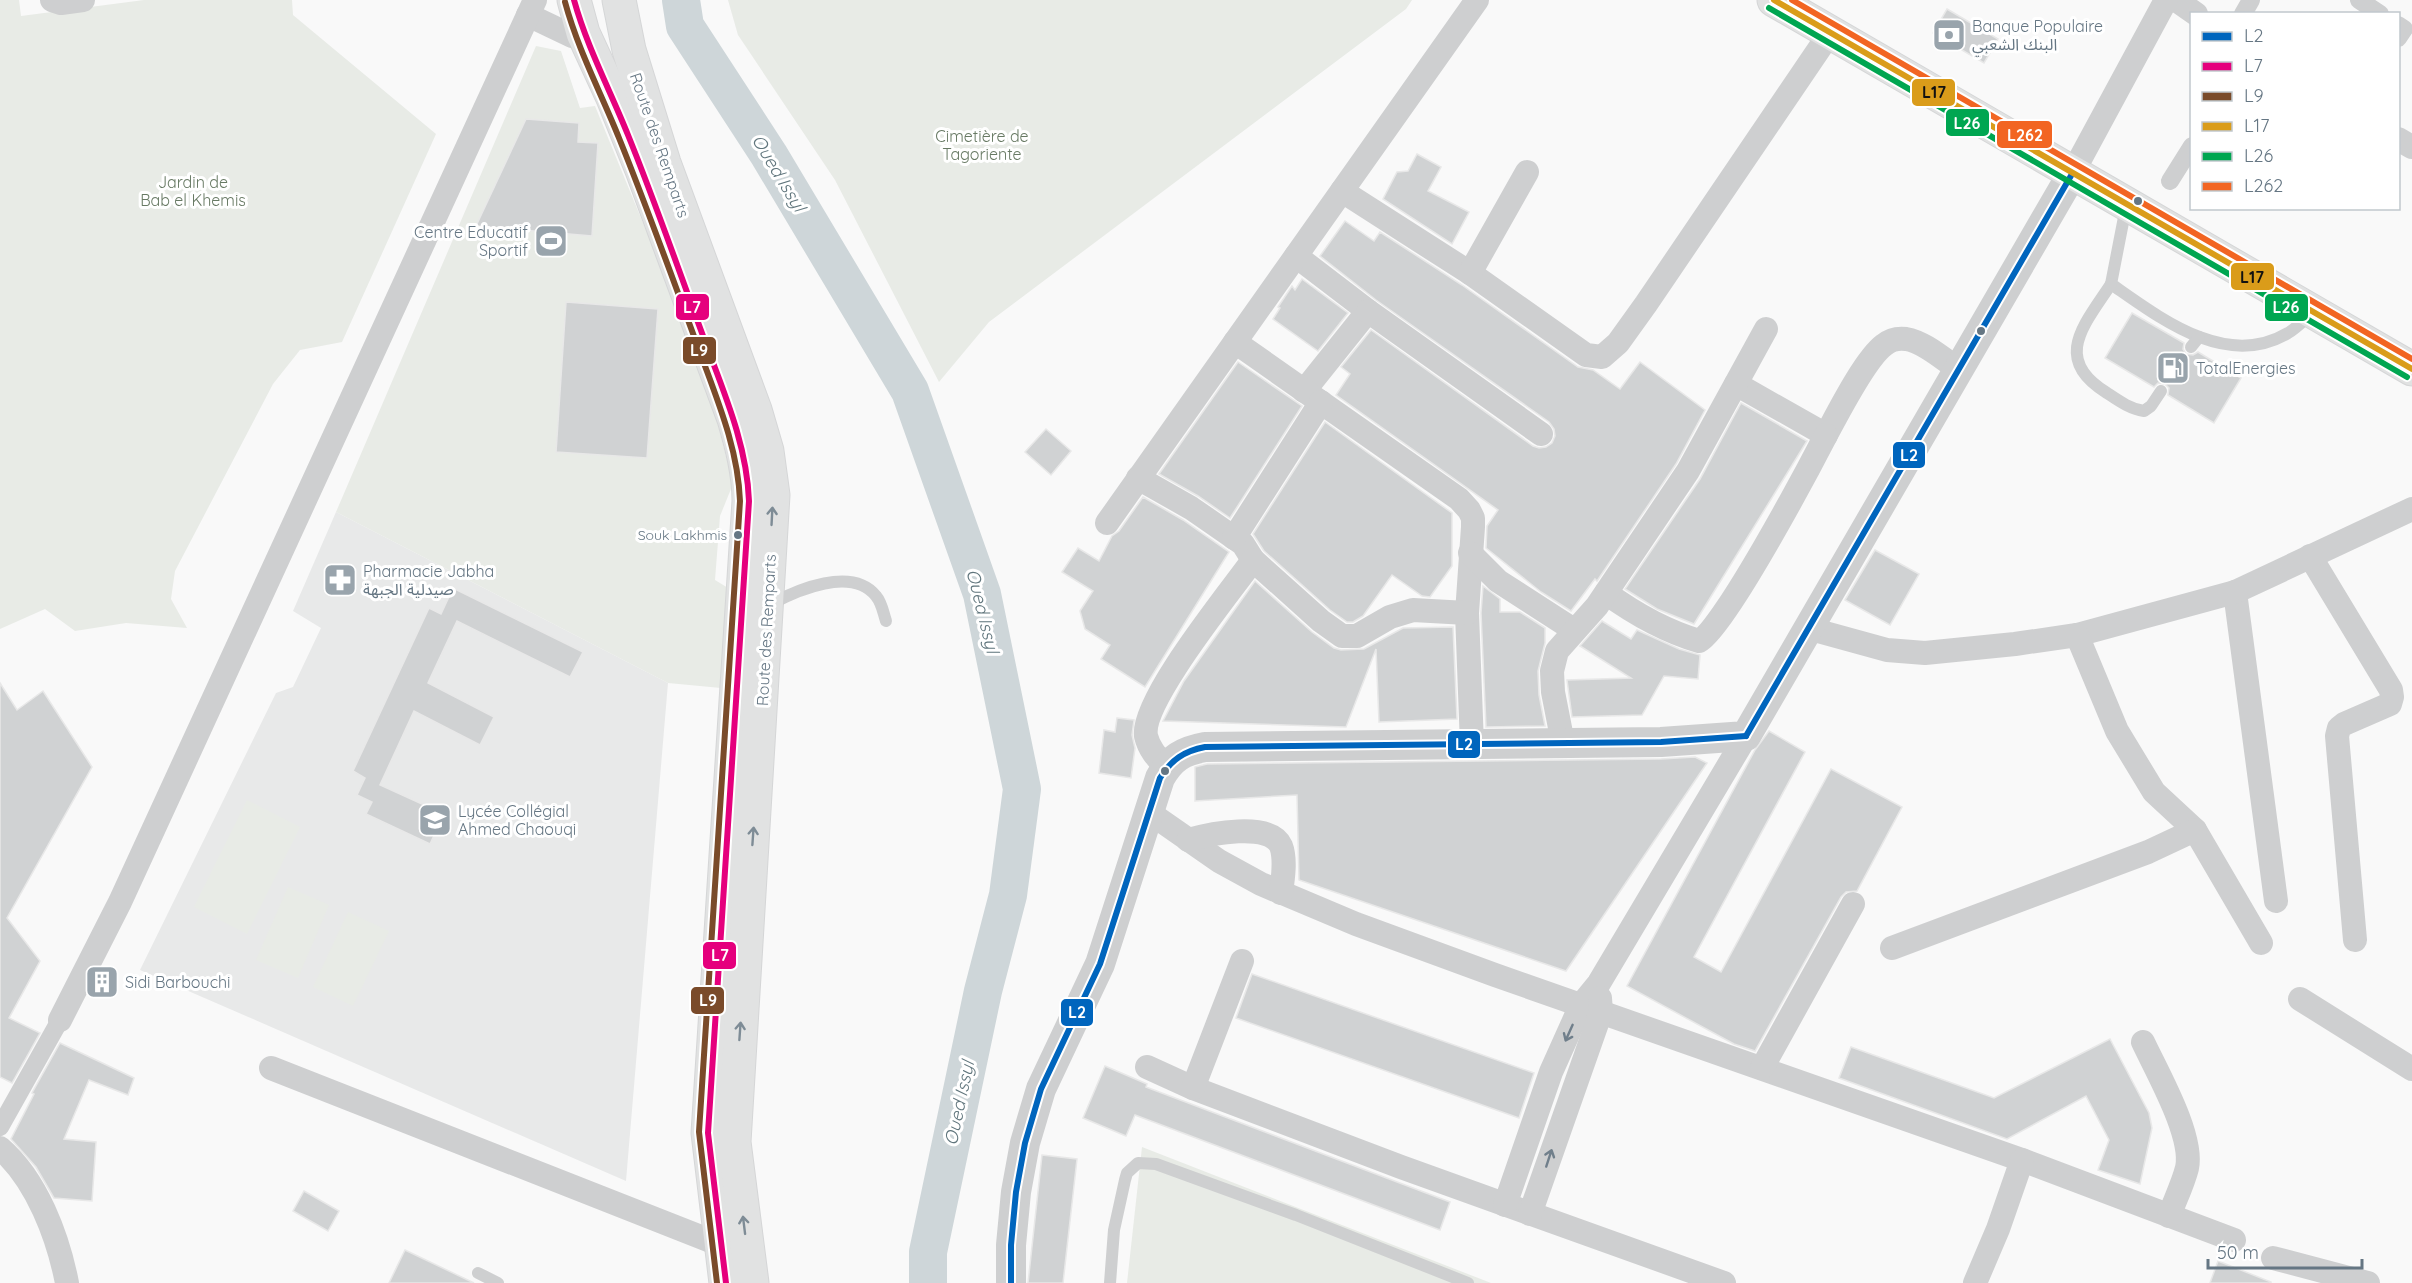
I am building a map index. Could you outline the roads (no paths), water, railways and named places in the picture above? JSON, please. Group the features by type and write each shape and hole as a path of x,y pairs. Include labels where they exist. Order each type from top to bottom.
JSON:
{"main road":[{"name":"Route des Remparts","path":"574,0 583,33 613,98 642,170 742,445 747,477 754,610 734,1142 752,1283"},
{"path":"593,0 613,98"},
{"name":"Route des Remparts","path":"619,0 634,68 664,163 764,438 773,495 754,610 708,1133 726,1283"},
{"path":"1774,0 2412,369"}],"street":[{"path":"52,0 61,3 82,0"},
{"path":"1107,523 1477,0"},
{"path":"1530,1214 1599,983 1746,736 2072,174 2166,0"},
{"path":"2176,0 2193,12"},
{"path":"2359,0 2377,12"},
{"path":"0,1127 60,1020 120,902 532,8 572,36 583,33"},
{"path":"1342,191 1470,273 1586,355 1597,358 1609,353 1658,287 1830,33"},
{"path":"2170,182 2190,149"},
{"path":"1470,273 1527,172"},
{"path":"1296,256 1368,311 1541,434"},
{"path":"1234,538 1312,397 1368,311"},
{"path":"1563,743 1553,692 1552,671 1557,651 1606,593 1688,471 1766,329"},
{"path":"1606,593 1623,606 1672,633 1699,641 1706,638 1795,494 1861,375 1882,346 1892,340 1907,339 1958,369"},
{"path":"1235,342 1459,499 1473,518 1467,613 1472,745"},
{"path":"1736,384 1826,435"},
{"path":"1138,478 1191,508 1243,544 1253,560 1321,621 1347,638 1356,636 1400,613 1424,610 1467,613"},
{"path":"1808,628 1887,650 1925,653 2077,635 2235,592 2412,509"},
{"path":"1470,553 1498,581 1574,630"},
{"path":"2310,556 2391,690 2392,697 2390,704 2344,724 2339,728 2337,736 2355,940"},
{"path":"1166,767 1153,753 1146,735 1153,705 1172,674 1253,560"},
{"path":"2235,592 2276,901"},
{"path":"2077,635 2117,731 2154,792 2195,830 2261,943"},
{"path":"1011,1283 1011,1245 1016,1192 1028,1132 1041,1089 1100,964 1160,778 1175,757 1188,750 1205,747 1661,742 1746,736"},
{"path":"1150,813 1219,861 1281,893 1356,924 2022,1160 2234,1240"},
{"path":"1892,948 2148,852 2195,830"},
{"path":"1188,840 1224,832 1267,833 1274,837 1282,848 1281,893"},
{"path":"1761,1068 1852,904"},
{"path":"1193,1088 1242,961"},
{"path":"2300,999 2412,1069"},
{"path":"1505,1205 1551,1072 1591,1008"},
{"path":"2143,1042 2176,1113 2188,1154 2187,1168 2169,1216"},
{"path":"1147,1067 1193,1088 1505,1205 1724,1283"},
{"path":"270,1068 721,1245"},
{"path":"0,1148 34,1190 53,1232 67,1283"},
{"path":"1975,1283 1998,1229 2022,1160"},
{"path":"2272,1258 2368,1283"}],"lane":[{"path":"2126,205 2111,284 2080,335 2076,359 2080,368 2101,390 2136,410 2144,411 2151,406 2161,391"},
{"path":"2111,284 2170,322 2217,344 2235,346 2268,341 2288,333 2313,312"},
{"path":"2191,347 2199,337"},
{"path":"754,610 803,588 822,583 853,584 866,587 874,593 881,602 886,621"},
{"path":"1110,1283 1114,1230 1125,1180 1127,1173 1138,1163 1156,1164 1296,1215 1468,1283"},
{"path":"478,1273 498,1283"}],"waterway":[{"name":"Oued Issyl","path":"681,0 685,26 769,155 910,391 982,594 1022,789 1008,895 983,991 928,1252 928,1283"}],"place":[{"name":"Banque Populaire البنك الشعبي","path":"1949,35"},
{"name":"Centre Educatif Sportif","path":"551,241"},
{"name":"TotalEnergies","path":"2173,368"},
{"name":"Souk Lakhmis","path":"738,535"},
{"name":"Pharmacie Jabha صيدلية الجبهة","path":"340,580"},
{"name":"Lycée Collégial Ahmed Chaouqi","path":"435,820"},
{"name":"Sidi Barbouchi","path":"102,982"}],"park label":[{"name":"Cimetière de Tagoriente","path":"982,145"},
{"name":"Jardin de Bab el Khemis","path":"193,191"}]}
